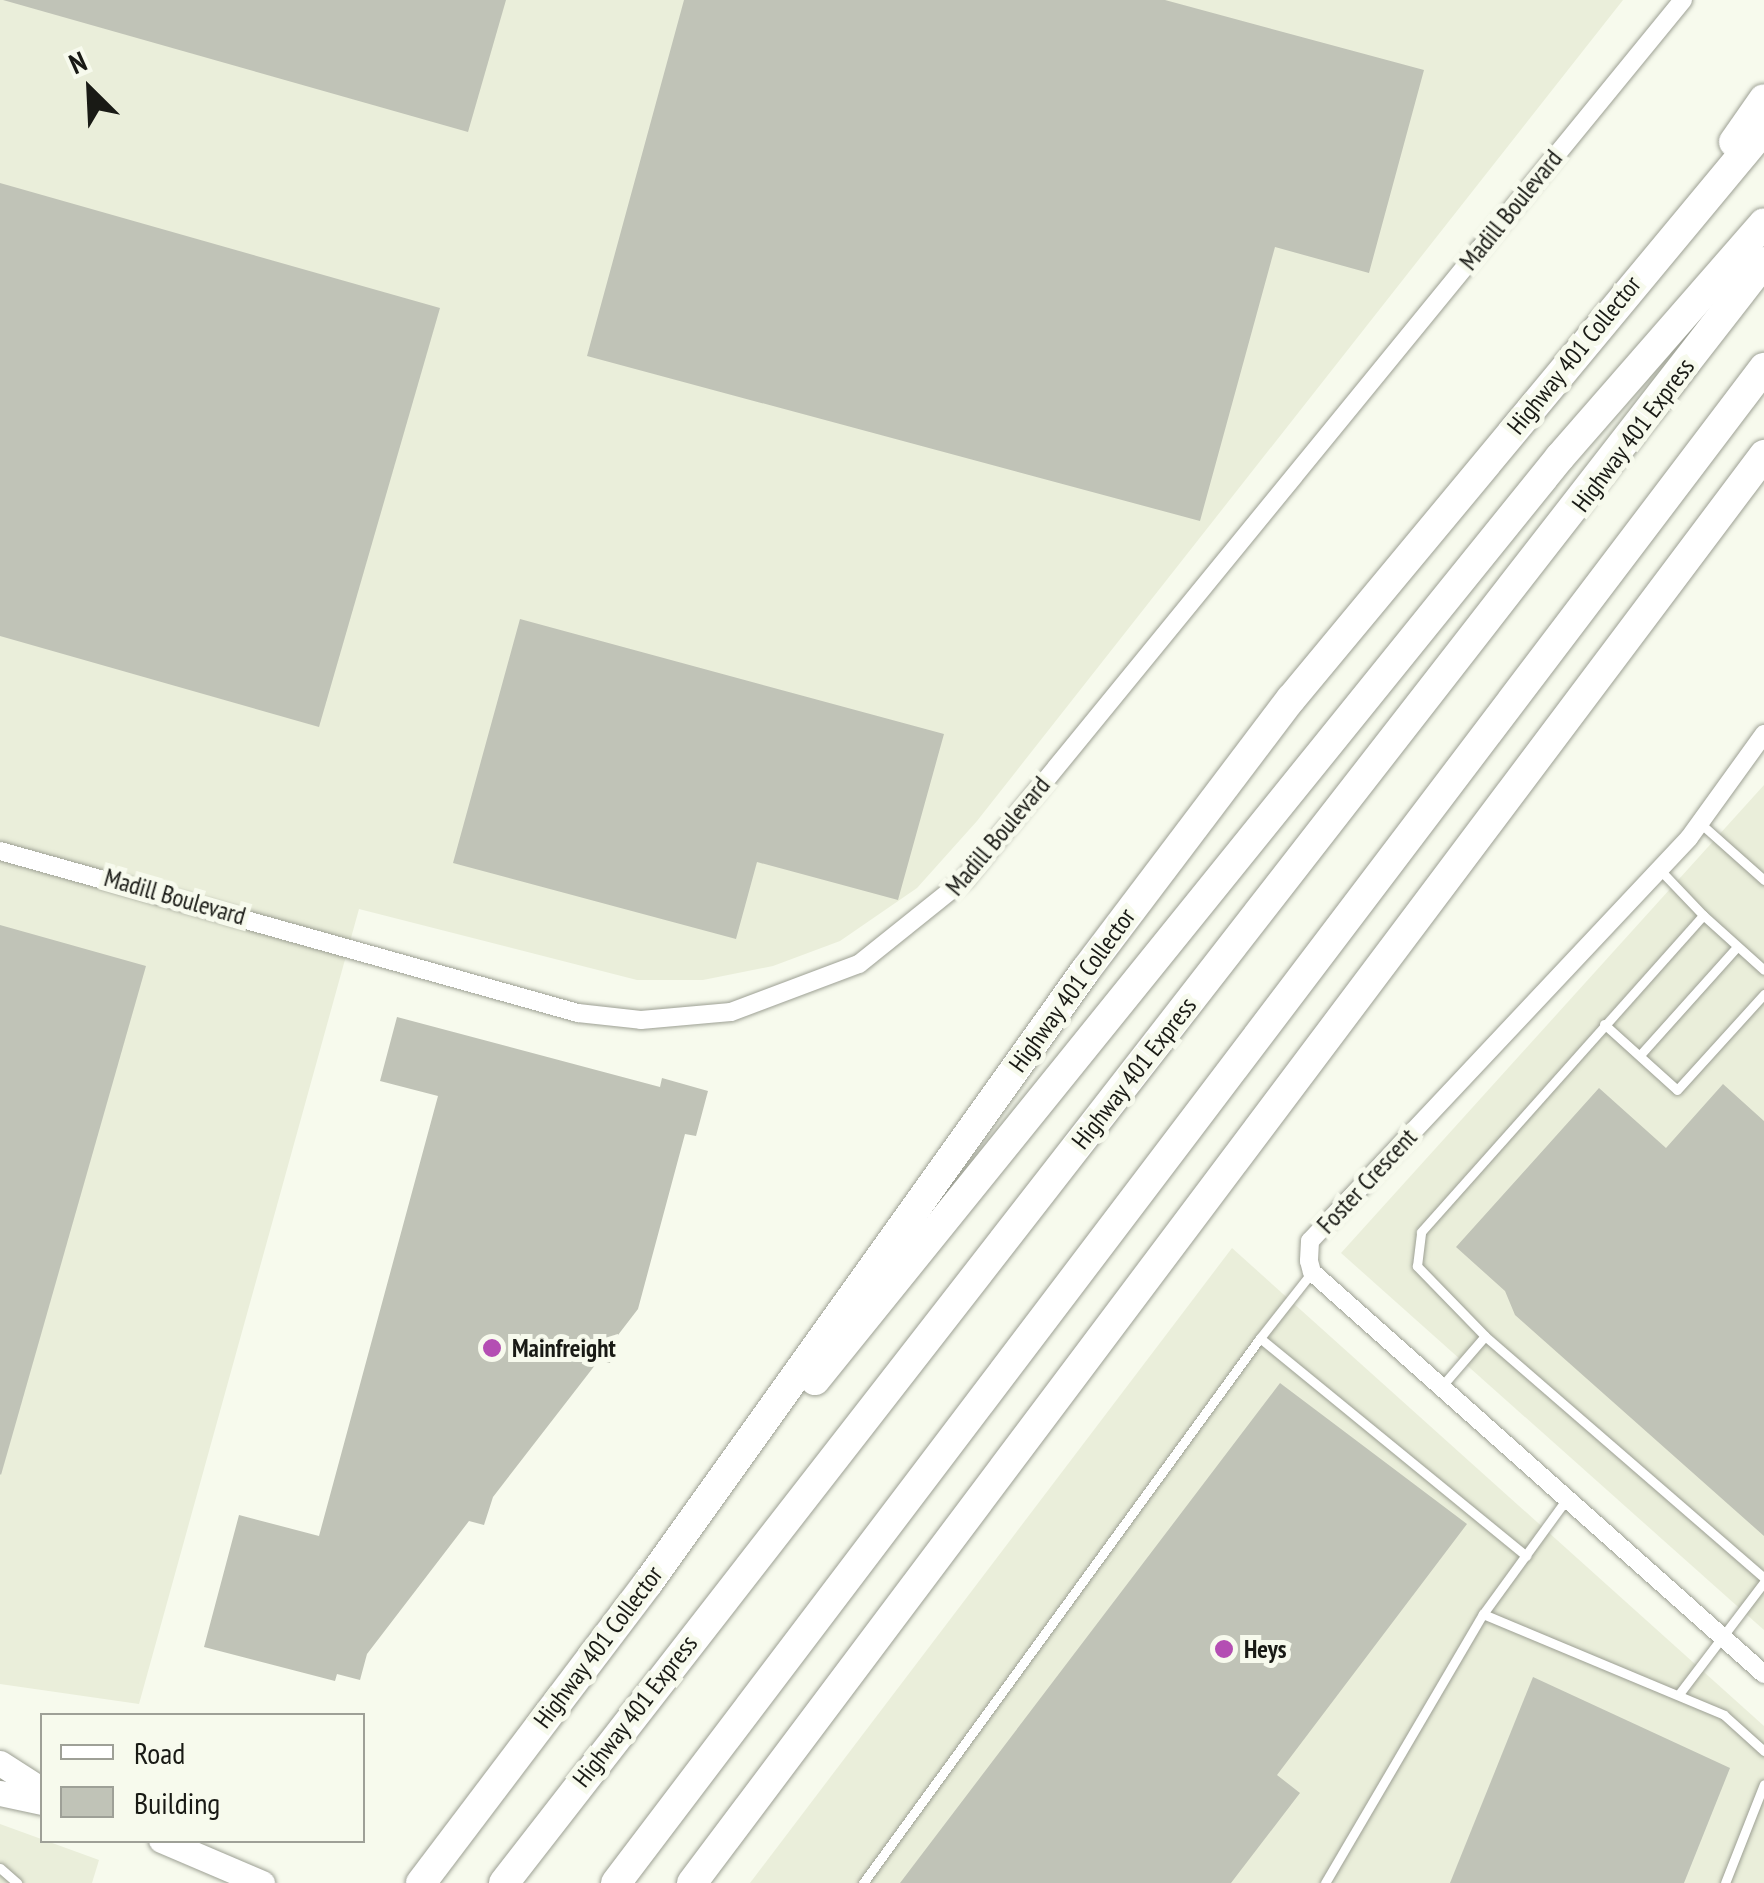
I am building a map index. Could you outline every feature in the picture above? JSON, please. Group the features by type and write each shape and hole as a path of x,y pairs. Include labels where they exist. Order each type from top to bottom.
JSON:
{"highway":[{"path":"1645,269 1764,99"},
{"name":"Highway 401 Collector","path":"421,1883 648,1583 1222,790 1645,269 1764,129"},
{"path":"648,1583 1560,457 1764,223"},
{"name":"Highway 401 Express","path":"504,1883 1764,262"},
{"path":"616,1883 1764,368"},
{"path":"692,1883 1764,455"}],"street":[{"name":"Madill Boulevard","path":"0,850 578,1012 641,1020 731,1012 858,964 965,880 1683,0"},
{"name":"Foster Crescent","path":"1312,1272 1310,1242 1660,870 1700,823 1764,734"},
{"path":"1312,1272 1764,1674"},
{"path":"0,1763 40,1789"},
{"path":"0,1793 25,1803 40,1802"},
{"path":"168,1843 262,1883"}],"lane":[{"path":"1700,823 1764,880"},
{"path":"1660,870 1702,915 1764,970"},
{"path":"1679,1694 1718,1634 1764,1580 1485,1336 1417,1266 1422,1232 1702,915"},
{"path":"1640,1055 1738,946"},
{"path":"1604,1024 1678,1090 1764,994"},
{"path":"863,1883 1312,1272"},
{"path":"1441,1387 1485,1336"},
{"path":"1260,1338 1526,1556"},
{"path":"1325,1883 1484,1614 1565,1501"},
{"path":"1484,1614 1724,1715 1764,1752"},
{"path":"1725,1883 1764,1784"},
{"path":"0,1868 16,1883"}],"shaded area":[{"path":"0,0 1623,0 977,821 917,888 840,941 773,966 703,980 637,980 359,909 139,1704 0,1684"},
{"path":"1764,785 1764,1630 1341,1253"},
{"path":"1232,1248 1764,1726 1764,1883 750,1883"},
{"path":"0,1824 40,1839 40,1843 52,1843 99,1860 92,1883 0,1883"}],"building":[{"path":"3,0 506,0 468,132"},
{"path":"684,0 1165,0 1424,70 1369,273 1275,247 1200,521 587,356"},
{"path":"0,183 440,308 319,727 0,636"},
{"path":"520,619 944,734 898,900 757,862 736,939 453,863"},
{"path":"0,925 146,966 1,1475 0,1474"},
{"name":"Mainfreight","path":"397,1017 660,1087 662,1078 708,1091 696,1136 685,1134 638,1309 618,1335 610,1363 599,1360 493,1497 484,1525 469,1521 367,1654 360,1680 337,1674 335,1681 204,1647 239,1515 319,1536 438,1096 380,1081"},
{"path":"1723,1084 1764,1121 1764,1536 1515,1315 1505,1291 1456,1247 1599,1088 1666,1148"},
{"name":"Heys","path":"1280,1383 1467,1524 1277,1775 1300,1793 1231,1883 900,1883"},
{"path":"1533,1677 1730,1768 1684,1883 1450,1883"}],"place":[{"name":"Mainfreight","path":"492,1348"},
{"name":"Heys","path":"1224,1649"}]}
